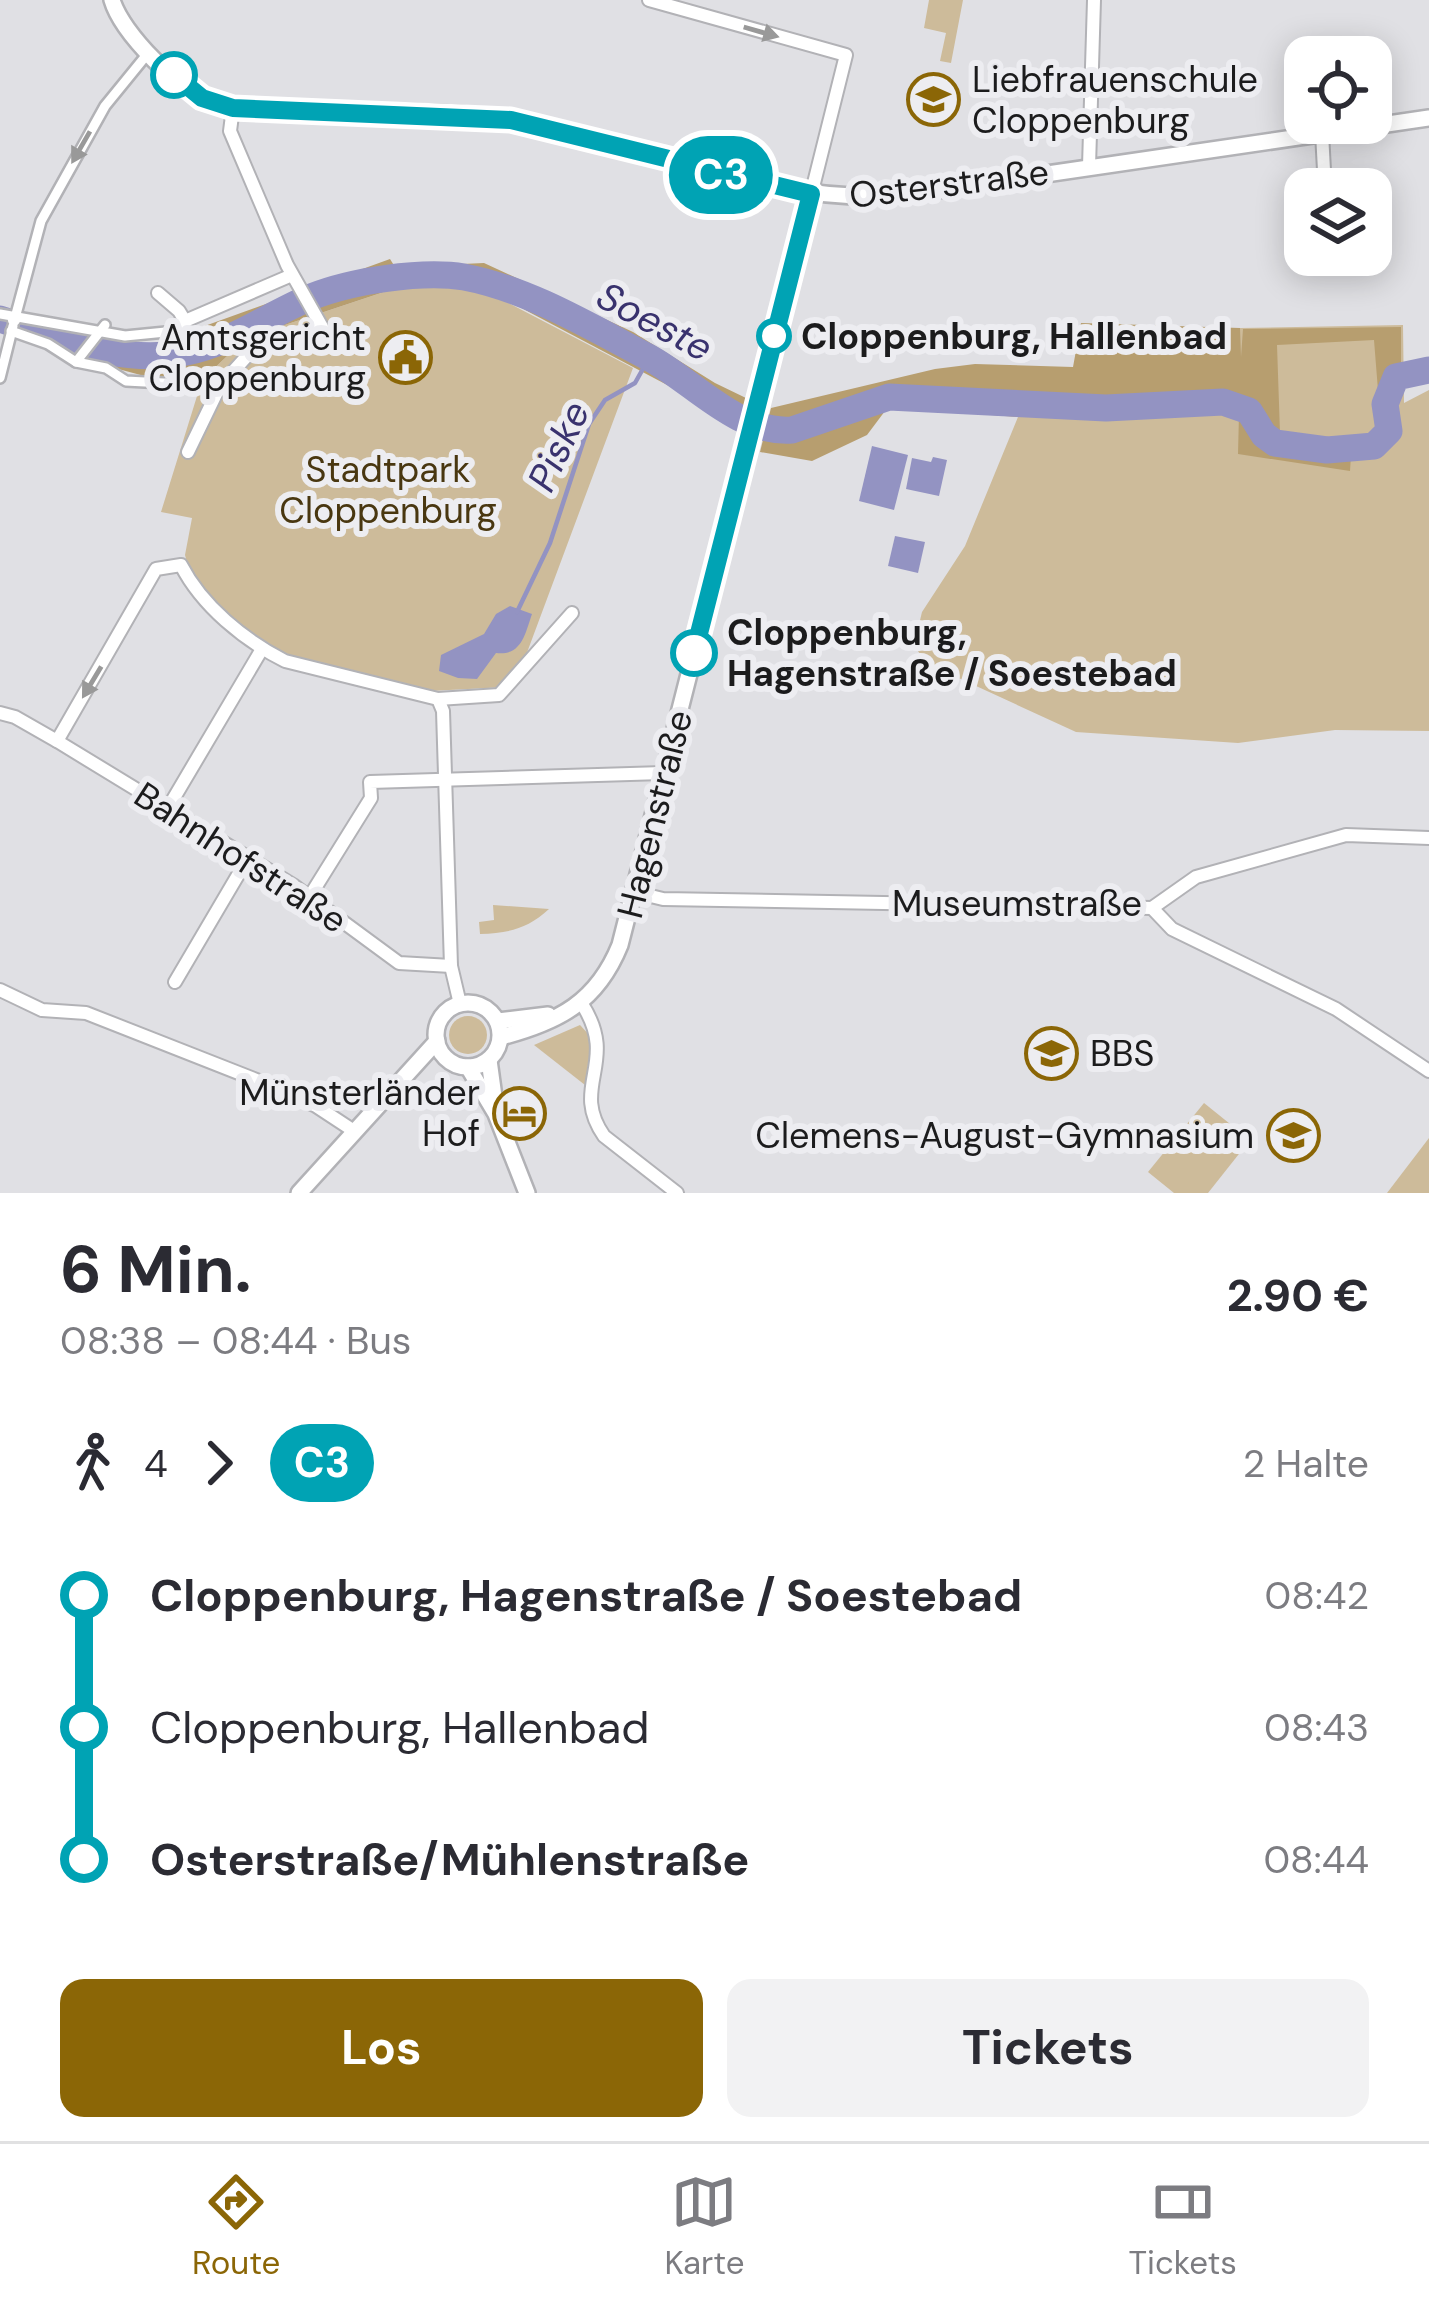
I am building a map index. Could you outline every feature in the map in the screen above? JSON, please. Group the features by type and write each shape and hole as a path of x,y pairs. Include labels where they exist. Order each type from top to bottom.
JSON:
{"street":[{"path":"649,0 846,55 811,194"},
{"path":"1089,166 1094,0"},
{"name":"Osterstraße","path":"114,7 149,52 202,98 233,108 511,120 811,194 845,198 904,195 1284,138"},
{"path":"0,378 10,323 41,221 105,106 149,52"},
{"path":"188,452 220,386 256,346 322,327 295,279 230,131 233,108"},
{"name":"Osterstraße","path":"1392,123 1429,118"},
{"name":"Hagenstraße","path":"500,1029 561,1014 581,1004 614,961 811,194"},
{"path":"10,323 63,323 125,336 176,331 185,321 295,279"},
{"path":"158,293 185,321"},
{"path":"10,323 126,381 220,386"},
{"path":"78,360 99,333"},
{"path":"57,741 156,569 181,565 211,605 262,649 310,670 438,700 499,695 572,613"},
{"path":"168,808 262,649"},
{"path":"438,700 446,780 451,966 460,1004"},
{"name":"Bahnhofstraße","path":"0,713 57,741 310,896 399,962 451,966"},
{"path":"310,896 371,798 370,782 663,773"},
{"name":"Museumstraße","path":"634,892 677,899 1152,908 1196,877 1346,835 1429,838"},
{"path":"175,982 248,858"},
{"path":"1152,908 1172,929 1336,1009 1429,1071"},
{"path":"0,990 42,1010 86,1012 259,1081 316,1106 354,1132"},
{"path":"440,1048 440,1020 460,1004 477,1004 500,1029 489,1060 496,1114"},
{"path":"581,1004 599,1039 590,1112 604,1136 677,1193"},
{"path":"299,1193 403,1078 440,1048"},
{"path":"440,1048 468,1067 496,1114 527,1193"},
{"path":"468,1067 489,1060"}],"green space":[{"path":"929,0 963,0 951,63 940,61 946,33 924,28"},
{"name":"Stadtpark Cloppenburg","path":"429,277 474,285 633,368 522,666 506,687 430,691 307,662 271,647 241,626 191,577 185,555 192,518 161,512 202,380 246,338"},
{"path":"1403,325 1404,403 1429,390 1429,731 1335,730 1238,743 1076,732 926,663 914,645 922,612 965,546 1018,417 1240,414 1240,328"},
{"path":"493,905 549,909 517,929 480,934 479,922 494,920"},
{"path":"468,1016 482,1021 487,1035 482,1049 468,1054 454,1049 449,1035 454,1021"},
{"path":"580,1025 592,1038 585,1085 534,1045"},
{"path":"1204,1103 1250,1140 1208,1193 1174,1193 1148,1172"},
{"path":"1429,1138 1429,1193 1387,1193"}],"shaded area":[{"path":"390,259 395,267 484,263 633,332 746,398 741,424 474,285 429,277 246,338 202,380 148,377 96,363 102,344 137,347 163,341"},
{"path":"1081,323 1240,328 1241,357 1243,329 1401,327 1401,394 1379,403 1374,340 1277,345 1280,433 1352,440 1350,471 1238,454 1239,414 1018,417 888,407 867,435 812,461 760,452 771,408 935,369 975,364 1073,367"}],"water":[{"path":"872,446 908,455 894,510 859,501"},
{"path":"933,457 947,460 939,496 906,489 912,458 931,462"},
{"path":"895,536 925,542 918,573 888,566"},
{"path":"510,606 532,614 517,647 496,653 477,679 439,671 441,655 484,634 496,614"}],"waterway":[{"name":"Soeste","path":"0,319 92,348 162,355 219,342 327,291 387,278 447,275 512,290 559,310 665,367 734,415 772,429 792,430 889,397 1106,408 1223,402 1249,411 1275,443 1327,450 1374,446 1389,431 1385,404 1396,377 1429,370"},
{"name":"Piske","path":"517,612 550,543 589,424 605,400 635,383 649,358"}],"bus line":[{"name":"C3","path":"174,75 202,98 233,108 511,120 811,194 694,653"}],"place":[{"name":"Liebfrauenschule Cloppenburg","path":"933,100"},
{"name":"Cloppenburg, Hallenbad","path":"774,336"},
{"name":"Amtsgericht Cloppenburg","path":"405,358"},
{"name":"Cloppenburg, Hagenstraße / Soestebad","path":"694,653"},
{"name":"BBS","path":"1051,1053"},
{"name":"Münsterländer Hof","path":"519,1113"},
{"name":"Clemens-August-Gymnasium","path":"1293,1135"}]}
